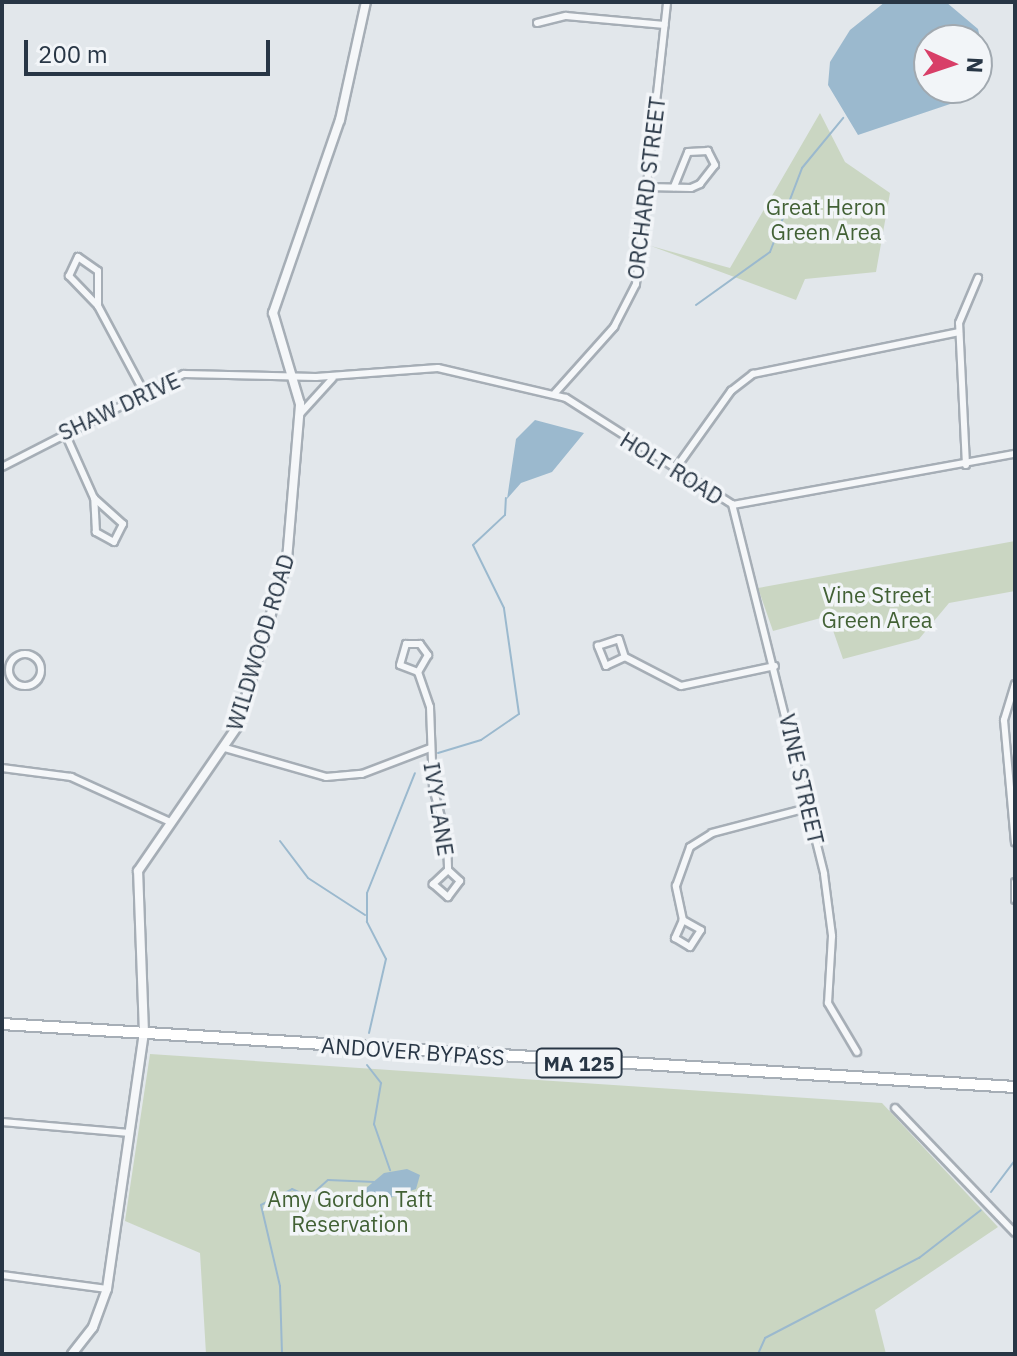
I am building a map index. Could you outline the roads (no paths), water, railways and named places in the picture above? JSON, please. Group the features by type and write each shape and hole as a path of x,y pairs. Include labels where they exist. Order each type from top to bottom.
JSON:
{"main road":[{"name":"ANDOVER BYPASS","path":"2,1024 1015,1087"}],"street":[{"name":"WILDWOOD ROAD","path":"72,1354 93,1327 107,1289 144,1033 134,892 138,871 225,748 285,571 300,416 292,376 274,329 274,304 340,120 366,2"},
{"name":"ORCHARD STREET","path":"555,393 631,298 648,187 667,2"},
{"path":"537,23 566,16 665,25"},
{"path":"648,187 674,187 705,180 712,155 688,152 674,187"},
{"path":"98,306 98,271 78,257 69,276 98,306 144,392"},
{"path":"966,465 959,332 978,278"},
{"path":"676,468 731,391 753,374 959,332"},
{"name":"HOLT ROAD","path":"292,376 462,369 555,393 732,504 1015,454"},
{"name":"SHAW DRIVE","path":"2,467 64,431 144,392 194,373 292,376"},
{"path":"300,416 316,390 340,375"},
{"path":"64,431 94,498 96,532 114,542 123,524 94,498"},
{"name":"VINE STREET","path":"732,504 775,666 831,921 828,1003 857,1052"},
{"path":"625,657 606,666 598,646 614,637 625,657 691,686 775,666"},
{"name":"IVY LANE","path":"418,672 400,665 406,644 426,651 418,672 430,707 430,748 448,870 460,881 448,897 433,884 448,870"},
{"path":"4,659 32,659 42,679 32,686 17,681 4,659"},
{"path":"1015,684 1004,720 1015,843"},
{"name":"IVY LANE","path":"225,748 326,777 362,774 430,748"},
{"path":"2,768 71,777 170,822"},
{"path":"683,920 701,930 690,947 675,938 683,920 676,878 690,847 712,833 807,808"},
{"path":"1015,882 1015,900"},
{"path":"895,1108 1015,1233"},
{"path":"2,1122 130,1133"},
{"path":"2,1275 107,1289"}],"water":[{"path":"885,2 946,2 972,24 913,24 913,104 950,104 858,135 828,85 830,62 850,30"},
{"path":"535,420 584,433 552,472 521,483 507,499 516,439"},
{"path":"407,1169 420,1175 416,1189 369,1205 365,1189 384,1173"}],"waterway":[{"path":"696,305 770,252 802,168 843,118"},
{"path":"438,753 481,740 519,714 504,608 473,545 505,515 506,498"},
{"path":"369,1033 386,959 367,922 367,893 415,773"},
{"path":"280,841 308,878 365,915"},
{"path":"367,1065 381,1083 374,1124 390,1170"},
{"path":"991,1192 1015,1160"},
{"path":"282,1354 280,1286 261,1205 292,1189 309,1197 328,1180 375,1182"},
{"path":"758,1354 765,1338 919,1258 981,1210"}],"park label":[{"name":"Great Heron Green Area","path":"826,218"},
{"name":"Vine Street Green Area","path":"877,606"},
{"name":"Amy Gordon Taft Reservation","path":"350,1210"}]}
